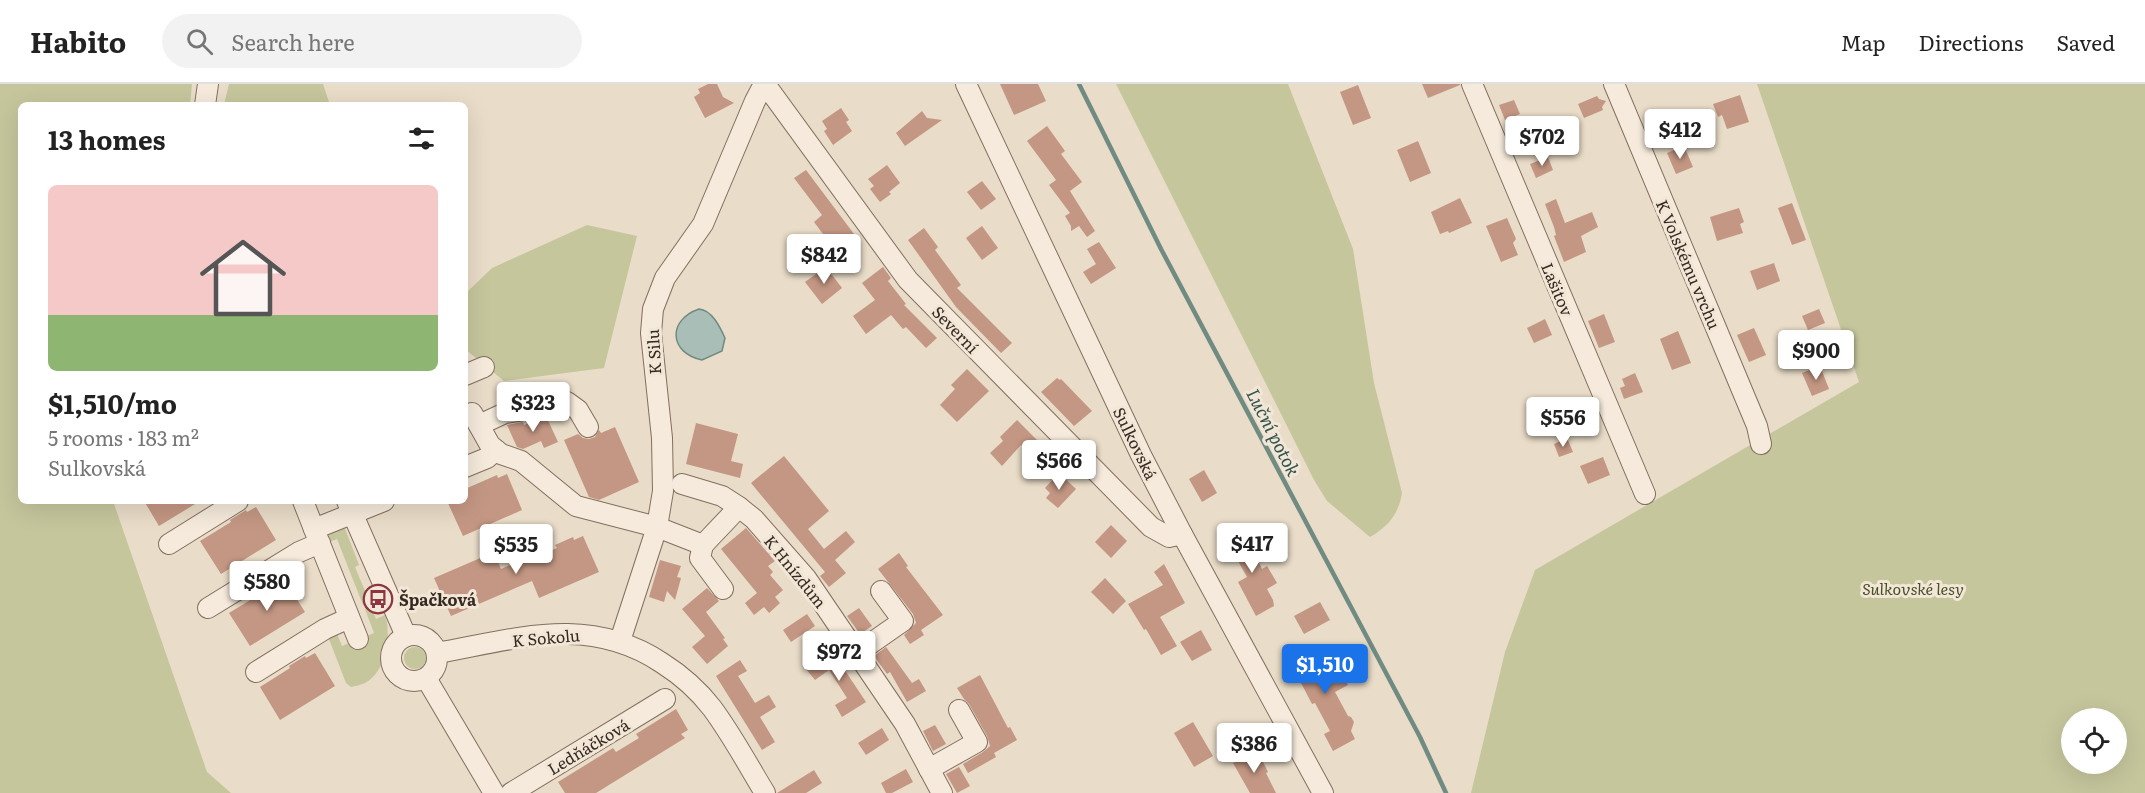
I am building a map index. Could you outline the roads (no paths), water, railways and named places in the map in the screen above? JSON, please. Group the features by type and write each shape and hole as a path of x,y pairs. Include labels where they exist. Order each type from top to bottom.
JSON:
{"street":[{"path":"205,102 208,84"},
{"name":"K Silu","path":"620,640 657,527 663,491 662,449 652,354 653,309 664,278 703,224 764,84"},
{"name":"Severní","path":"764,84 909,280 1151,527 1169,537 1182,534"},
{"name":"Sulkovská","path":"966,84 1136,444 1182,534 1323,793"},
{"name":"Lašitov","path":"1472,84 1645,494"},
{"name":"K Volskému vrchu","path":"1614,84 1757,426 1761,444"},
{"path":"468,374 484,367"},
{"path":"588,427 578,410 567,402 554,400 530,409 476,419 490,445 501,454 521,460 576,506 657,527 703,545"},
{"path":"468,466 493,454 496,450"},
{"name":"K Hnízdům","path":"682,484 722,496 739,507 754,519 806,578 905,724 942,793"},
{"path":"169,544 233,504"},
{"path":"304,504 358,639"},
{"path":"208,608 299,552 350,507 367,504"},
{"path":"350,507 406,636"},
{"path":"723,589 700,558 703,545 739,507"},
{"path":"856,653 903,621 881,591"},
{"path":"256,672 325,629 349,618"},
{"name":"K Sokolu","path":"437,653 560,633 581,633 620,640 651,655 696,689 712,709 765,793"},
{"path":"406,636 423,636 432,643 437,653 434,670 426,678 416,681 406,679 394,668 393,649 400,639 406,636"},
{"path":"426,678 494,793"},
{"name":"Ledňáčková","path":"511,793 665,699"},
{"path":"929,769 977,742 958,710"}],"waterway":[{"name":"Luční potok","path":"1079,84 1161,249 1420,737 1446,793"}],"place":[{"name":"Špačková","path":"378,599"}],"park label":[{"name":"Sulkovské lesy","path":"1913,588"}]}
